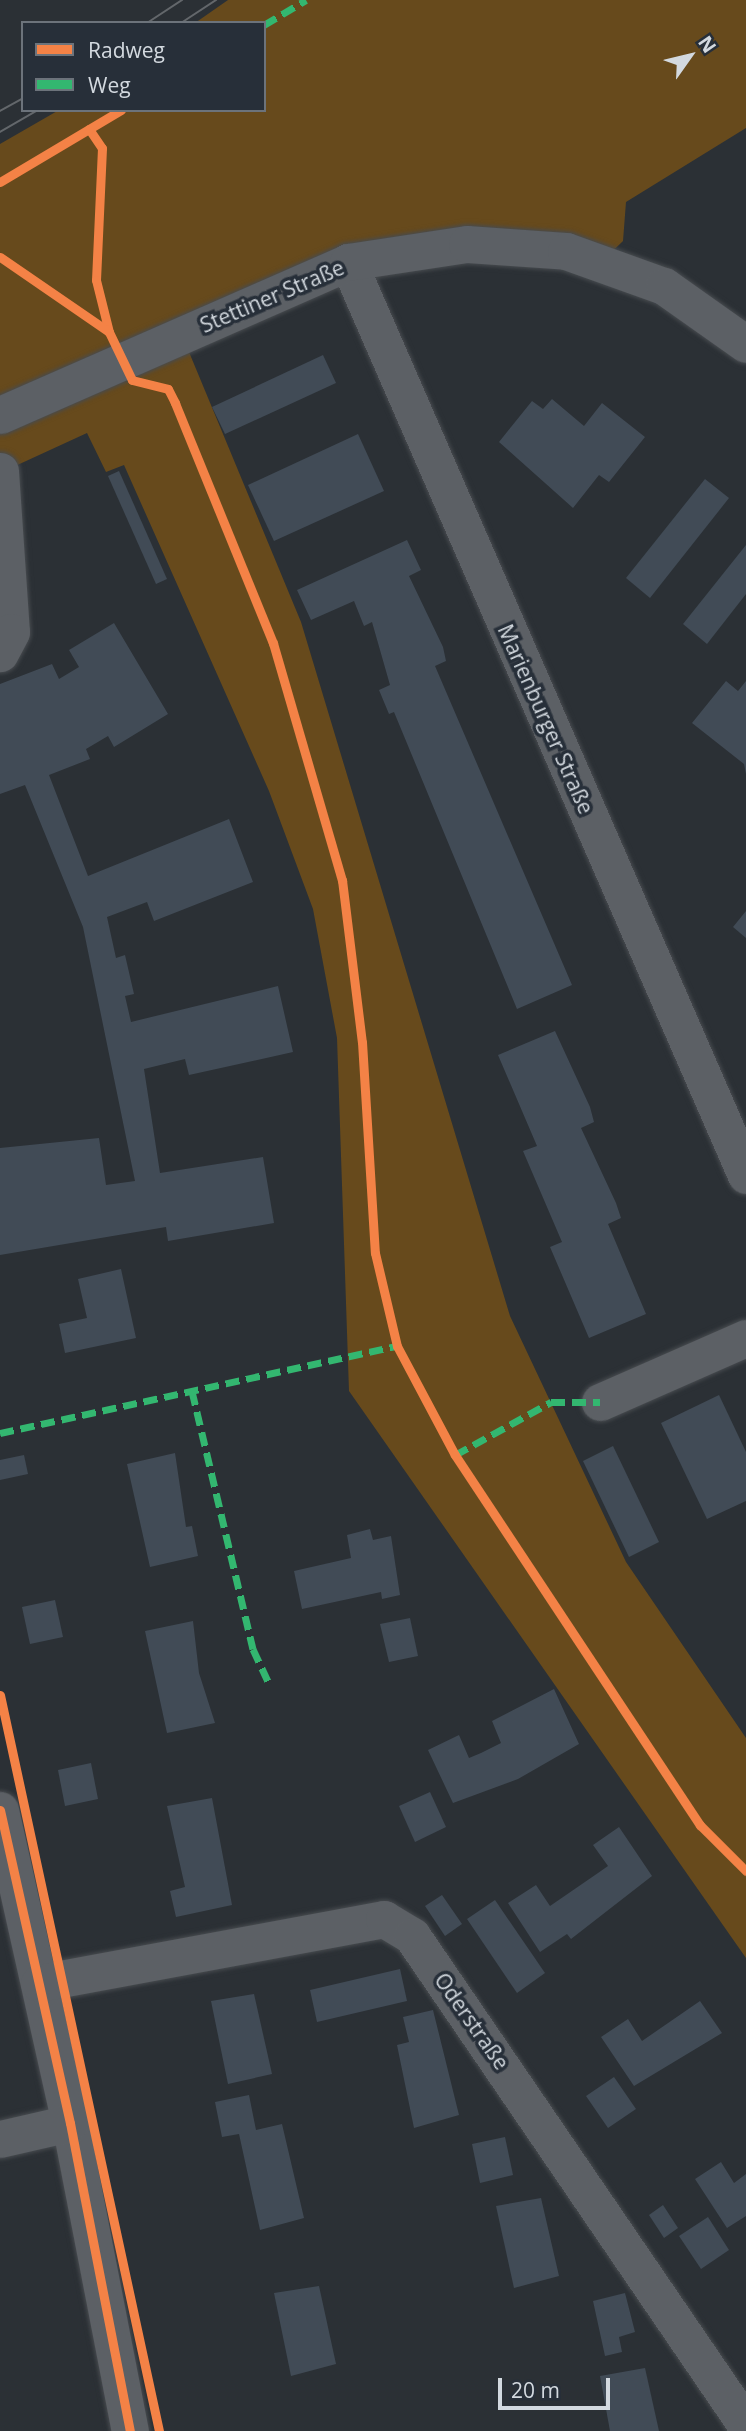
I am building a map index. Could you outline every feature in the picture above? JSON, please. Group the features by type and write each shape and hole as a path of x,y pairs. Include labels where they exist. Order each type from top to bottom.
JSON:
{"street":[{"name":"Stettiner Straße","path":"0,415 348,262 467,244 566,251 664,286 746,344"},
{"name":"Marienburger Straße","path":"348,262 746,1175"},
{"path":"0,471 11,632 0,653"},
{"path":"600,1402 746,1338"},
{"path":"0,1810 70,2123 130,2431"},
{"name":"Oderstraße","path":"39,1983 384,1919 412,1936 746,2425"},
{"path":"0,2138 70,2123"}],"shaded area":[{"path":"228,0 746,0 746,128 626,202 623,241 586,277 552,265 469,261 367,274 189,352 301,622 510,1316 626,1562 746,1738 746,1958 349,1391 337,1038 313,909 269,791 124,465 106,472 87,433 0,473 0,144 56,112 266,112 266,21 198,21"}],"building":[{"path":"323,355 336,383 225,434 212,407"},
{"path":"552,399 584,426 602,403 645,437 609,482 599,475 573,508 499,442 532,401 543,409"},
{"path":"358,434 384,491 274,541 248,485"},
{"path":"119,471 167,579 156,584 108,476"},
{"path":"705,479 729,498 650,598 626,578"},
{"path":"407,540 421,570 409,576 443,647 446,661 435,666 572,985 517,1009 394,712 389,714 379,690 390,685 372,622 364,626 354,601 311,620 297,590"},
{"path":"746,545 746,594 707,644 683,624"},
{"path":"114,623 168,714 114,747 108,736 86,749 90,759 49,775 88,876 229,819 253,882 154,921 147,902 107,917 116,958 125,955 134,994 125,996 131,1022 278,986 293,1052 189,1075 185,1059 144,1069 160,1173 263,1157 274,1223 168,1241 166,1227 0,1255 0,1148 99,1138 106,1185 135,1181 83,927 25,785 0,794 0,684 52,664 59,679 79,667 69,650"},
{"path":"726,681 738,691 746,681 746,774 744,764 692,723"},
{"path":"746,911 746,938 733,927"},
{"path":"555,1031 590,1107 594,1122 581,1128 616,1203 621,1218 608,1224 646,1314 589,1338 550,1247 562,1242 523,1151 537,1146 498,1055"},
{"path":"121,1269 136,1338 65,1353 59,1324 87,1318 78,1279"},
{"path":"719,1395 746,1452 746,1501 707,1519 661,1423"},
{"path":"613,1446 659,1542 629,1557 583,1461"},
{"path":"175,1453 186,1527 192,1526 198,1556 150,1567 127,1464"},
{"path":"24,1455 28,1474 0,1480 0,1460"},
{"path":"370,1529 373,1540 391,1536 400,1595 382,1599 381,1592 302,1609 294,1571 351,1558 347,1535"},
{"path":"55,1600 63,1637 30,1644 22,1607"},
{"path":"410,1618 418,1656 389,1662 380,1624"},
{"path":"193,1621 199,1673 215,1723 167,1733 145,1631"},
{"path":"554,1689 579,1744 518,1779 453,1803 428,1750 459,1735 469,1758 481,1753 501,1743 492,1721"},
{"path":"91,1763 98,1799 65,1806 58,1770"},
{"path":"430,1792 446,1827 415,1842 399,1806"},
{"path":"212,1798 232,1905 176,1917 170,1891 185,1887 167,1806"},
{"path":"619,1827 652,1876 571,1939 567,1934 540,1952 508,1903 536,1885 550,1906 608,1866 593,1845"},
{"path":"442,1895 462,1924 445,1936 425,1906"},
{"path":"495,1900 545,1973 517,1993 467,1919"},
{"path":"400,1969 407,2001 317,2022 310,1990"},
{"path":"254,1994 272,2074 228,2084 211,2001"},
{"path":"700,2001 722,2033 634,2086 601,2037 628,2019 642,2041"},
{"path":"433,2010 459,2115 414,2128 397,2045 409,2042 403,2017"},
{"path":"614,2077 636,2109 608,2128 586,2096"},
{"path":"249,2095 256,2130 282,2124 304,2218 260,2230 239,2134 222,2137 215,2102"},
{"path":"505,2137 513,2175 480,2183 472,2144"},
{"path":"721,2162 734,2183 746,2174 746,2216 727,2228 695,2179"},
{"path":"541,2198 559,2276 514,2288 496,2206"},
{"path":"663,2205 678,2228 664,2238 649,2215"},
{"path":"708,2217 729,2250 701,2269 679,2236"},
{"path":"319,2286 336,2364 291,2376 274,2293"},
{"path":"625,2293 635,2332 619,2337 622,2352 605,2356 593,2301"},
{"path":"645,2368 659,2431 610,2431 600,2376"}],"tram line":[{"path":"150,21 182,0"},
{"path":"184,21 216,0"},
{"path":"0,111 21,99"},
{"path":"0,132 35,112"}],"marked path":[{"path":"266,24 306,0"},
{"path":"0,1433 397,1346"},
{"path":"192,1391 253,1649 270,1685"},
{"path":"455,1455 551,1402 600,1402"}],"cycle path":[{"path":"0,182 118,112"},
{"path":"89,129 102,148 96,280 109,332 132,380 168,389 175,403 273,643 342,880 362,1042 375,1253 397,1346 455,1455 700,1825 746,1871"},
{"path":"0,257 109,332"},
{"path":"0,1695 159,2431"},
{"path":"0,1810 70,2123 130,2431"}]}
